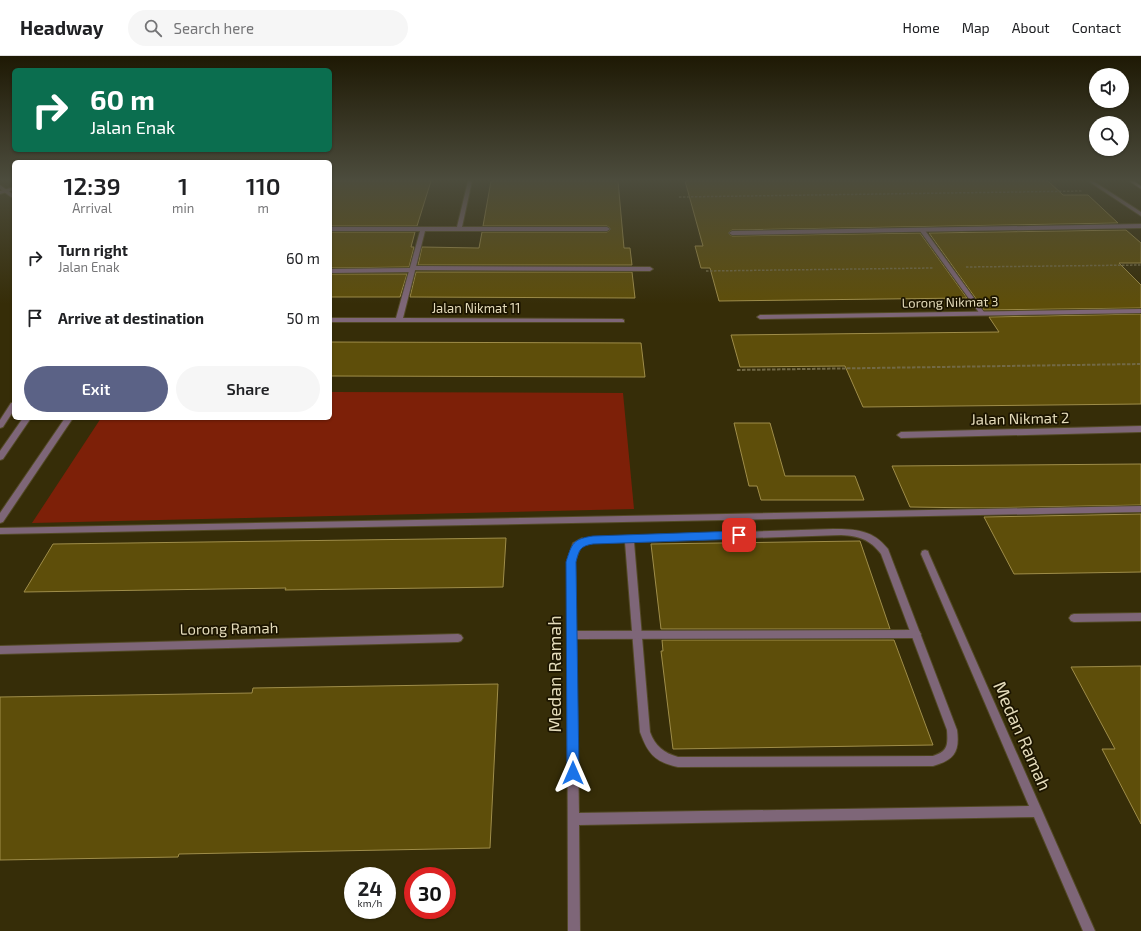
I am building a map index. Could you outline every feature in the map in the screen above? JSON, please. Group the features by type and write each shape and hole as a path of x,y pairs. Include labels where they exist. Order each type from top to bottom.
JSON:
{"street":[{"path":"459,229 461,222"},
{"path":"732,233 1141,226"},
{"path":"332,229 607,229"},
{"path":"399,320 423,229"},
{"path":"922,230 982,313"},
{"path":"332,271 413,269 650,269"},
{"name":"Lorong Nikmat 3","path":"760,317 1141,311"},
{"name":"Jalan Nikmat 11","path":"332,320 622,321"},
{"path":"0,425 12,408"},
{"path":"0,457 26,420"},
{"path":"0,520 69,420"},
{"name":"Jalan Nikmat 2","path":"901,435 1141,429"},
{"path":"0,531 1141,510"},
{"path":"833,532 863,534 880,544 952,730 954,742 951,752 944,758 933,761 678,762 666,760 656,753 649,743 645,732 629,539 833,532"},
{"name":"Medan Ramah","path":"574,931 571,562 576,546 582,542 629,539"},
{"name":"Medan Ramah","path":"925,554 1089,931"},
{"path":"1074,618 1141,617"},
{"path":"572,635 916,634"},
{"name":"Lorong Ramah","path":"0,650 458,638"},
{"path":"573,819 1036,811"}],"path":[{"path":"706,271 1141,265"},
{"path":"737,370 1141,364"}],"shaded area":[{"path":"332,392 623,393 634,509 32,523 100,420 332,420"}],"building":[{"path":"332,222 418,222 417,226 332,226"},
{"path":"484,222 622,222 624,248 630,248 632,265 418,265 422,247 479,248 482,232 607,232 611,229 607,226 483,226"},
{"path":"696,222 1118,223 732,230 728,233 732,236 920,233 967,298 719,301 710,268 701,268 695,246 703,246"},
{"path":"1126,230 1141,243 1141,263 1119,263 1141,285 1141,308 984,310 929,233"},
{"path":"332,232 415,232 411,247 414,247 409,267 332,268"},
{"path":"416,272 632,272 635,298 410,297"},
{"path":"332,274 407,274 400,297 332,297"},
{"path":"1141,314 1141,404 863,407 845,366 740,367 731,335 999,332 989,317"},
{"path":"332,342 641,343 645,377 332,376"},
{"path":"734,423 770,423 785,476 855,476 864,500 761,500 757,486 749,486"},
{"path":"1141,464 1141,505 979,508 910,507 892,466"},
{"path":"1141,514 1141,572 1014,574 984,517"},
{"path":"506,538 503,587 285,590 286,588 24,592 53,544"},
{"path":"860,541 890,629 661,629 651,544"},
{"path":"662,640 894,640 933,745 673,749 661,651 663,651"},
{"path":"1141,666 1141,824 1102,749 1115,749 1071,667"},
{"path":"498,684 490,848 179,854 178,857 0,860 0,697 252,693 253,688"}],"route":[{"path":"573,773 571,562 572,554 576,546 582,542 593,540 739,535"}]}
